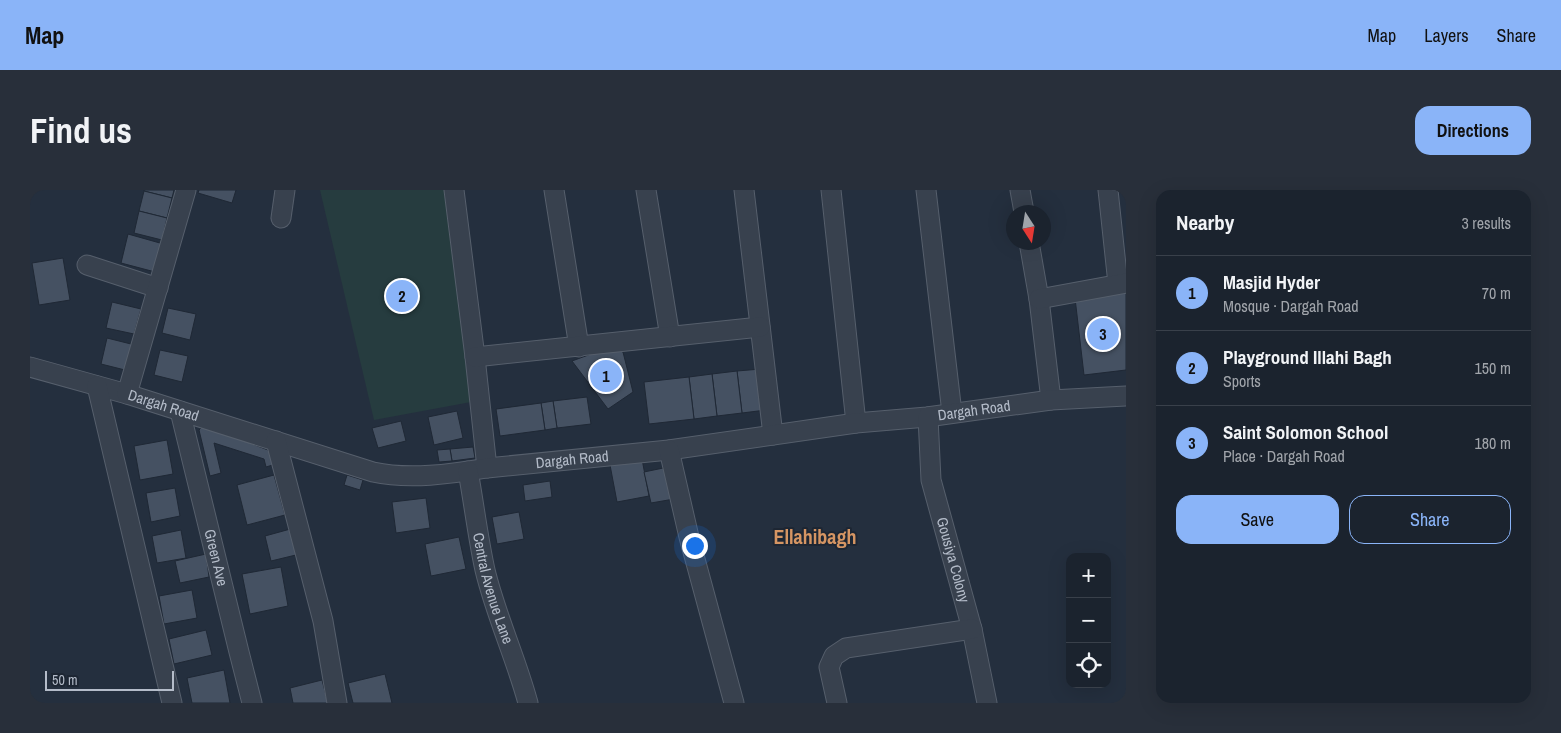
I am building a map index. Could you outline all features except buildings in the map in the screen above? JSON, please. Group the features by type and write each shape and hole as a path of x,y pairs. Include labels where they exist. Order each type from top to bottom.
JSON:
{"street":[{"path":"127,394 186,190"},
{"path":"281,218 285,190"},
{"path":"454,190 487,468"},
{"path":"554,190 579,346"},
{"path":"646,190 670,337"},
{"path":"744,190 772,436"},
{"path":"831,190 856,423"},
{"path":"926,190 952,413"},
{"path":"1020,190 1023,205"},
{"path":"1039,300 1122,284 1108,190"},
{"path":"1030,250 1039,300 1051,400"},
{"path":"87,265 158,288"},
{"path":"475,357 760,327"},
{"name":"Dargah Road","path":"30,367 127,394 373,472 392,476 468,471 670,450 856,423 1051,400 1126,396"},
{"path":"97,386 172,703"},
{"name":"Green Ave","path":"180,412 252,703"},
{"name":"Gousiya Colony","path":"928,416 931,480 972,629 987,703"},
{"path":"276,441 323,622 337,703"},
{"path":"670,450 689,537 734,703"},
{"name":"Central Avenue Lane","path":"468,471 486,570 528,703"},
{"path":"837,703 829,667 834,656 846,648 972,629"}],"green space":[{"path":"320,190 448,190 471,402 374,420"}],"place":[{"name":"Playground Illahi Bagh","path":"402,296"},
{"name":"Saint Solomon School","path":"1103,334"},
{"name":"Masjid Hyder","path":"606,376"}],"district":[{"name":"Ellahibagh","path":"815,537"}]}
